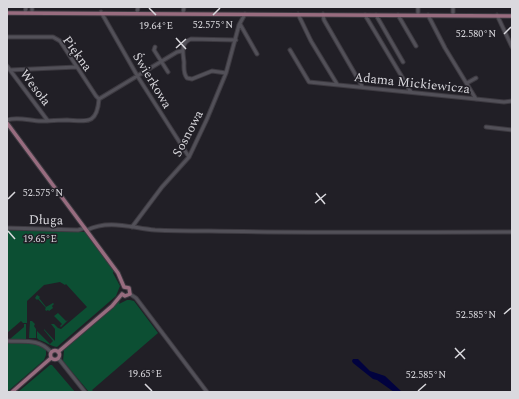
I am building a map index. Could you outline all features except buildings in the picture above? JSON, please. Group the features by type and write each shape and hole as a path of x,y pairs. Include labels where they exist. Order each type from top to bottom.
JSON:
{"main road":[{"path":"7,13 101,12 512,16"},
{"path":"7,123 118,273 124,286 130,288 130,294 127,296 122,294"},
{"path":"12,392 51,358 50,356 52,352 56,350 58,352 112,306 122,294 121,290 124,286"},
{"path":"51,358 55,360 58,358 58,352"}],"street":[{"path":"25,13 26,7"},
{"path":"32,7 32,13"},
{"path":"137,13 138,7"},
{"path":"183,13 184,7"},
{"path":"418,7 418,15"},
{"path":"453,7 453,15"},
{"name":"Świerkowa","path":"101,12 138,77 189,157"},
{"name":"Sosnowa","path":"132,227 162,187 189,157 226,73 240,24 245,14"},
{"path":"298,14 311,40 337,84"},
{"path":"323,14 324,20 362,86"},
{"path":"365,14 411,92"},
{"path":"376,15 403,62"},
{"path":"398,15 416,46"},
{"path":"428,15 445,48 476,99"},
{"path":"497,15 512,47"},
{"path":"240,24 258,54"},
{"name":"Piękna","path":"7,37 53,37 60,41 100,99"},
{"path":"226,73 212,71 192,79 187,78 184,73 182,52 183,46 186,41 191,39 236,40"},
{"path":"154,47 154,50 168,72"},
{"name":"Adama Mickiewicza","path":"290,50 309,82 362,86 504,102 512,101"},
{"path":"7,120 18,118 48,121 69,120 78,122 90,120 97,111 100,99 177,52 182,52"},
{"name":"Wesoła","path":"7,66 48,121"},
{"path":"10,70 77,67"},
{"path":"467,83 476,78"},
{"path":"486,127 512,130"},
{"path":"86,229 120,224 157,230 512,232"},
{"name":"Długa","path":"7,228 86,229"},
{"path":"130,294 136,298 207,392"},
{"path":"7,341 41,343 52,352"},
{"path":"58,358 85,392"}],"green space":[{"path":"7,230 85,232 114,270 113,273 120,286 116,296 57,347 39,340 37,338 37,331 50,344 53,341 44,329 55,341 55,329 51,324 54,324 61,329 87,307 66,284 65,285 60,282 44,285 27,301 27,323 23,323 21,321 7,333"},
{"path":"37,295 46,307 53,303 53,308 46,311 46,308 38,299 37,300 35,298"},
{"path":"127,300 134,301 158,333 92,390 94,392 89,392 63,361 64,350 120,301 119,304"},
{"path":"58,313 66,321 68,320 61,327 60,326 62,324 54,316"},
{"path":"30,321 35,324 36,338 29,338"},
{"path":"24,324 26,324 26,339 10,339 24,327"},
{"path":"7,342 39,344 46,349 46,355 44,360 7,392"},
{"path":"50,365 52,365 75,392 18,392"}],"shaded area":[{"path":"353,359 358,359 370,371 385,376 401,391 394,392 377,380 373,379 353,363"}]}
